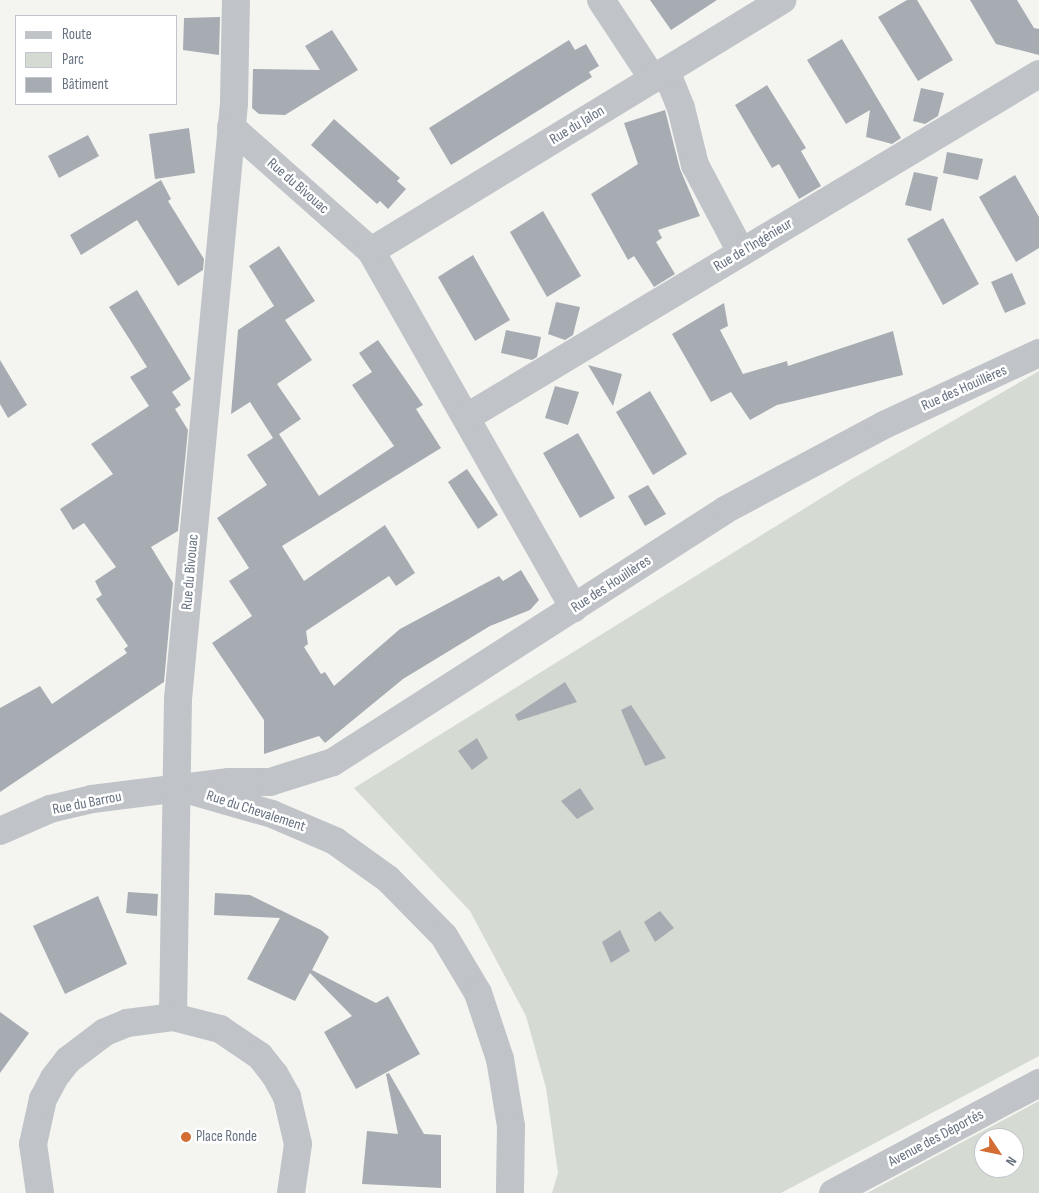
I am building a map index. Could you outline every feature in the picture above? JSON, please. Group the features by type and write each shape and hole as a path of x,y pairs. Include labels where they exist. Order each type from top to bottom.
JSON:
{"street":[{"name":"Rue du Bivouac","path":"172,1017 179,788 178,698 231,127 236,0"},
{"path":"601,0 659,75 681,108 695,165 741,252"},
{"name":"Rue du Jalon","path":"371,251 783,0"},
{"name":"Rue de l'Ingénieur","path":"467,417 1039,74"},
{"name":"Rue du Bivouac","path":"231,127 371,251 574,608"},
{"name":"Rue des Houillères","path":"179,788 270,782 333,762 725,510 791,472 1039,353"},
{"name":"Rue du Barrou","path":"0,831 50,809 179,788"},
{"name":"Rue du Chevalement","path":"179,788 272,814 335,841 388,879 444,936 478,993 500,1059 511,1126 510,1193"},
{"path":"40,1193 33,1144 43,1099 54,1078 68,1060 105,1032 126,1023 172,1017 220,1029 260,1056 275,1075 287,1097 297,1136 297,1168 291,1193"},
{"name":"Avenue des Déportés","path":"833,1193 1039,1083"}],"green space":[{"path":"1039,371 1039,1056 781,1193 552,1193 558,1173 546,1088 526,1016 470,911 354,788 852,479"},
{"path":"1039,1101 1039,1193 867,1193 974,1136 974,1178 1024,1178 1024,1128 989,1128"}],"building":[{"path":"650,0 717,0 671,30"},
{"path":"907,0 917,0 953,60 918,81 878,17"},
{"path":"970,0 1017,0 1034,28 1039,29 1039,55 996,44"},
{"path":"220,17 219,55 183,50 184,18"},
{"path":"332,30 358,70 285,115 259,114 252,108 253,69 320,70 305,46"},
{"path":"842,39 901,138 892,144 866,137 870,110 846,124 807,60"},
{"path":"569,40 575,50 586,44 599,66 589,72 592,77 451,165 429,128"},
{"path":"767,85 806,148 801,151 821,186 799,199 779,164 772,168 735,105"},
{"path":"921,88 944,93 938,116 925,124 913,121"},
{"path":"665,110 680,169 700,216 658,230 662,238 656,242 675,274 654,287 634,256 628,260 591,194 638,164 624,123"},
{"path":"334,119 400,178 397,181 406,189 388,209 380,201 377,204 311,145"},
{"path":"189,128 195,173 155,179 149,134"},
{"path":"88,135 99,156 59,178 48,156"},
{"path":"947,152 983,159 978,180 943,173"},
{"path":"914,172 938,177 931,211 905,205"},
{"path":"1015,175 1039,217 1039,248 1016,262 979,197"},
{"path":"161,180 171,199 168,201 204,259 203,270 178,286 137,220 81,255 70,235"},
{"path":"543,211 581,276 547,297 510,232"},
{"path":"943,218 979,284 943,305 907,239"},
{"path":"279,246 315,301 285,320 312,360 277,384 301,419 279,434 319,496 394,446 352,385 372,372 359,353 378,340 423,405 416,409 441,448 282,546 304,581 385,525 415,573 396,586 389,576 306,631 308,644 304,647 321,674 325,672 334,686 400,629 499,576 503,581 521,570 539,600 530,610 490,626 403,679 325,743 319,736 264,754 264,720 212,643 252,616 229,581 249,568 217,518 267,485 247,455 273,438 250,402 231,414 238,330 274,306 249,266"},
{"path":"473,255 510,320 475,341 438,277"},
{"path":"1012,273 1026,304 1005,313 991,282"},
{"path":"137,290 191,379 172,392 181,405 175,409 188,430 178,531 151,547 173,583 164,682 0,792 0,708 40,686 52,704 127,653 124,649 128,646 96,599 102,595 95,581 116,567 84,523 73,530 60,509 113,474 91,444 149,406 130,377 147,367 109,307"},
{"path":"556,302 580,307 573,335 565,340 548,334"},
{"path":"724,303 728,326 720,330 743,374 787,361 788,366 893,331 903,375 777,405 750,420 731,392 711,402 672,334"},
{"path":"506,330 541,337 537,357 532,360 501,353"},
{"path":"0,360 27,405 8,418 0,404"},
{"path":"588,365 622,374 613,406"},
{"path":"555,386 579,392 568,425 545,418"},
{"path":"650,391 687,454 653,475 616,412"},
{"path":"578,433 615,498 580,518 543,453"},
{"path":"467,469 498,515 478,529 448,482"},
{"path":"648,485 666,514 645,526 628,496"},
{"path":"565,682 577,702 518,721 515,715"},
{"path":"631,705 666,758 645,766 621,710"},
{"path":"477,738 488,758 472,770 458,751"},
{"path":"580,788 594,809 577,819 561,801"},
{"path":"128,892 158,894 157,916 126,913"},
{"path":"215,893 250,895 321,930 329,937 312,970 376,1003 388,996 420,1054 356,1089 324,1032 352,1016 310,973 295,1001 247,979 280,918 214,915"},
{"path":"98,896 127,964 65,994 33,926"},
{"path":"660,911 674,928 655,942 644,922"},
{"path":"620,930 630,951 611,963 602,942"},
{"path":"0,1012 29,1033 0,1073"},
{"path":"389,1073 424,1134 441,1135 441,1188 362,1184 367,1131 398,1134 386,1074"}],"place":[{"name":"Place Ronde","path":"186,1137"}]}
